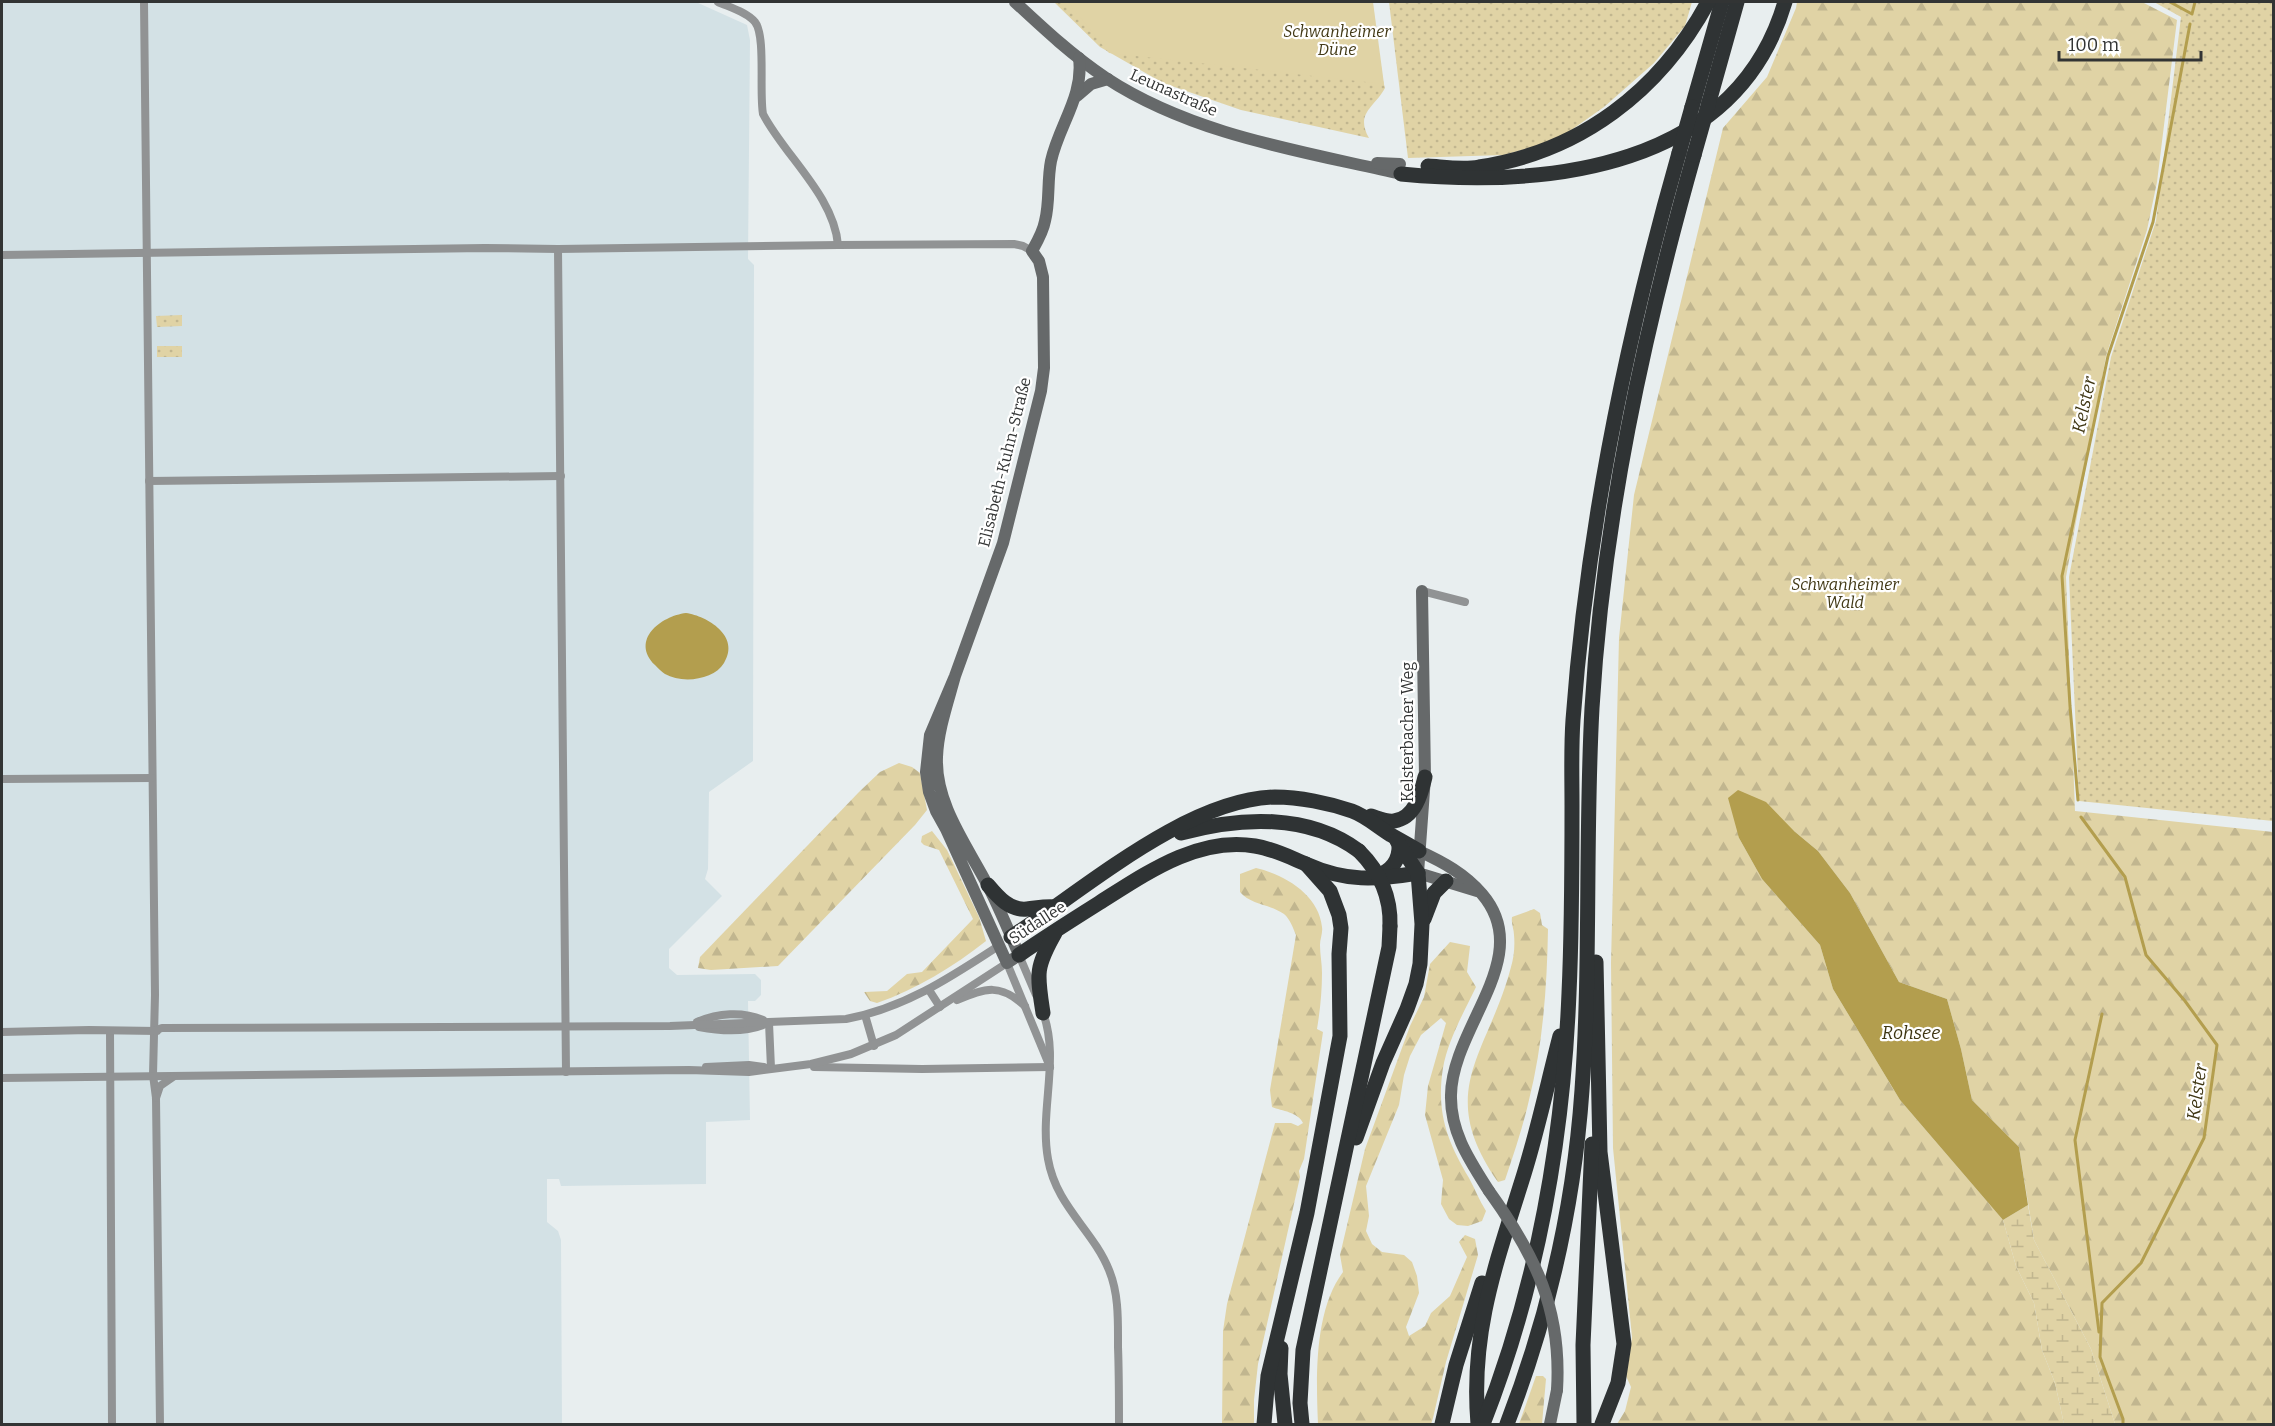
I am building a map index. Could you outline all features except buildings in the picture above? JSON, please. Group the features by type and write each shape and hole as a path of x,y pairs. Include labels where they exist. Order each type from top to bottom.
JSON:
{"highway":[{"path":"1400,169 1476,168 1554,148 1601,122 1643,89 1676,53 1708,2"},
{"path":"1507,1425 1524,1380 1542,1319 1572,1182 1582,1078 1593,698 1597,639 1609,536 1632,407 1687,154 1692,107 1722,2"},
{"path":"1483,1425 1526,1293 1543,1218 1560,1113 1569,992 1573,721 1586,587 1602,475 1620,383 1659,223 1709,102 1737,2"},
{"path":"1400,169 1486,179 1532,177 1584,168 1658,146 1699,123 1735,92 1760,59 1780,18 1785,2"},
{"path":"1150,844 1167,832 1209,813 1262,798 1290,798 1394,821 1402,818 1417,803 1425,777"},
{"path":"1353,811 1394,839 1419,851"},
{"path":"1150,844 1171,836 1219,824 1270,821 1316,829 1340,839 1359,851 1382,881 1390,909 1389,947 1303,1350 1300,1403 1302,1425"},
{"path":"1334,1200 1370,1097 1416,984 1420,964 1422,924 1418,873 1394,839"},
{"path":"1368,879 1391,868 1398,856 1394,839"},
{"name":"Südallee","path":"1006,941 1150,844"},
{"name":"Südallee","path":"1013,959 1151,872 1199,850 1231,844 1246,844 1279,852 1347,878 1392,878 1418,873"},
{"path":"1264,1425 1267,1384 1307,1213 1340,1036 1341,928 1330,891 1306,864"},
{"path":"1588,869 1594,926 1600,1152 1624,1344 1615,1393 1602,1425"},
{"path":"1422,924 1431,898 1446,881"},
{"path":"988,885 1008,905 1020,910 1043,906 1055,907"},
{"path":"1043,1013 1039,987 1040,963 1057,930"},
{"path":"1478,1425 1478,1355 1484,1309 1496,1261 1536,1134 1569,992"},
{"path":"1584,1425 1584,1323 1598,1030"},
{"path":"1442,1425 1456,1365 1477,1294 1496,1261"},
{"path":"1281,1327 1280,1374 1285,1425"}],"street":[{"path":"144,2 155,995 153,1075 156,1098 160,1425"},
{"path":"718,2 748,16 757,25 760,36 763,114 829,212 837,233 838,244"},
{"name":"Leunastraße","path":"1015,2 1079,58 1108,79 1146,101 1175,114 1247,138 1346,161 1400,169"},
{"path":"2,255 838,244 1014,244 1032,251 1046,221 1051,163 1054,149 1076,97 1080,76 1079,58"},
{"path":"1076,97 1091,84 1108,79"},
{"path":"558,249 566,1072"},
{"name":"Elisabeth-Kuhn-Straße","path":"1006,941 936,811 927,782 927,745 955,676 1003,543 1043,379 1043,277 1039,261 1032,251"},
{"path":"149,481 561,476"},
{"path":"1422,591 1465,602"},
{"name":"Kelsterbacher Weg","path":"1418,873 1425,777 1422,591"},
{"name":"Elisabeth-Kuhn-Straße","path":"955,676 937,755 938,783 950,815 988,885 1013,959"},
{"path":"2,779 152,778"},
{"path":"1419,851 1459,872 1481,893 1493,908 1498,920 1501,949 1497,967 1460,1050 1450,1095 1458,1137 1472,1165 1512,1224 1546,1290 1555,1328 1558,1370 1552,1425"},
{"path":"1418,873 1481,893"},
{"name":"Südallee","path":"2,1032 689,1025 833,1020 865,1015 899,1004 929,990 1006,941"},
{"path":"1013,959 1026,1007 1050,1067"},
{"path":"1013,959 1043,1013 1050,1044 1046,1128 1048,1162 1064,1202 1100,1252 1115,1286 1118,1311 1119,1425"},
{"name":"Südallee","path":"2,1078 689,1070 720,1072 794,1066 828,1061 874,1046 940,1007 1013,959"},
{"path":"929,990 940,1007 980,991 993,989 1010,994 1026,1007"},
{"path":"865,1015 874,1046"},
{"path":"769,1023 771,1068"},
{"path":"110,1031 112,1425"},
{"name":"Südallee","path":"794,1066 1050,1067"},
{"path":"156,1098 160,1086 174,1077"}],"shaded area":[{"path":"2,2 696,2 747,25 750,40 748,259 754,265 753,761 709,792 708,869 705,879 722,896 669,949 669,968 677,975 755,974 761,980 761,995 755,1001 748,1001 750,1120 706,1122 706,1184 561,1186 559,1179 547,1179 547,1222 558,1231 561,1240 562,1424 2,1424"}],"green space":[{"name":"Schwanheimer Düne","path":"1054,2 1298,2 1363,8 1385,88 1365,116 1365,129 1369,138 1241,110 1163,83 1100,47"},
{"name":"Schwanheimer Düne","path":"1068,2 1373,2 1384,84 1109,53"},
{"path":"1389,2 1692,2 1685,26 1654,63 1604,107 1557,140 1504,155 1408,158"},
{"name":"Schwanheimer Wald","path":"1797,2 2142,2 2177,20 2157,182 2147,230 2106,356 2066,577 2075,811 2273,832 2273,1424 2115,1424 2091,1349 2034,1240 2019,1147 1972,1100 1947,999 1899,982 1850,893 1818,851 1794,831 1739,838 1762,879 1820,945 1833,989 1900,1100 2003,1220 2016,1266 2034,1303 2042,1350 2055,1383 2064,1424 1617,1424 1625,1411 1631,1387 1626,1376 1632,1337 1613,1148 1611,963 1619,638 1634,495 1723,128 1767,77"},
{"path":"2154,2 2273,2 2273,821 2079,801 2069,577 2111,357 2156,221 2181,17"},
{"path":"182,315 182,326 157,327 156,316"},
{"path":"157,346 182,346 182,357 157,357"},
{"path":"899,763 912,767 920,773 927,810 778,966 711,970 698,968 700,957 859,792 880,772"},
{"path":"932,831 947,850 979,917 986,941 961,960 920,984 877,1003 870,1001 864,992 887,991 907,974 922,972 973,919 939,850 921,842 922,836"},
{"path":"1256,868 1277,875 1298,887 1307,895 1319,915 1322,929 1320,945 1322,980 1317,1029 1323,1032 1304,1159 1299,1171 1300,1177 1258,1364 1254,1424 1222,1424 1223,1331 1227,1304 1275,1123 1291,1123 1298,1126 1303,1123 1294,1114 1272,1107 1270,1090 1296,935 1284,914 1250,900 1240,892 1240,874"},
{"path":"1534,909 1540,913 1542,925 1548,929 1541,1037 1527,1110 1505,1180 1498,1182 1479,1150 1470,1122 1468,1097 1472,1073 1501,998 1514,955 1512,917"},
{"path":"1450,942 1470,946 1467,972 1476,987 1457,1026 1445,1058 1441,1084 1442,1112 1449,1139 1486,1211 1482,1221 1468,1226 1457,1225 1449,1219 1441,1204 1443,1180 1425,1115 1428,1086 1446,1023 1441,1018 1421,1035 1410,1056 1399,1105 1366,1186 1369,1216 1366,1231 1372,1244 1382,1252 1404,1255 1412,1262 1419,1293 1406,1327 1409,1336 1425,1326 1431,1313 1450,1296 1467,1257 1459,1242 1465,1235 1475,1239 1478,1255 1446,1362 1431,1424 1318,1424 1317,1366 1322,1325 1334,1288 1343,1272 1340,1255 1365,1149 1410,1026 1424,997 1430,964"},
{"path":"2028,1205 2034,1240 2091,1349 2115,1424 2064,1424 2055,1383 2042,1350 2034,1303 2016,1266 2003,1220"},
{"path":"1536,1376 1543,1376 1546,1379 1542,1424 1519,1424"}],"water":[{"path":"686,613 712,623 725,636 728,644 728,653 719,669 697,679 680,679 665,674 648,656 646,647 647,638 659,624 676,615"},
{"name":"Rohsee","path":"1738,790 1766,802 1794,831 1818,851 1850,893 1899,982 1947,999 1972,1100 2019,1147 2028,1205 2003,1220 1900,1100 1833,989 1820,945 1762,879 1739,838 1728,798"}],"waterway":[{"path":"2170,2 2192,14 2195,2"},
{"name":"Kelster","path":"2078,800 2062,576 2108,356 2153,222 2190,24"},
{"name":"Kelster","path":"2081,817 2125,877 2146,955 2185,1001 2217,1045 2204,1138 2141,1263 2102,1303 2100,1357 2123,1424"},
{"name":"Kelster","path":"2099,1332 2075,1140 2102,1014"}]}
